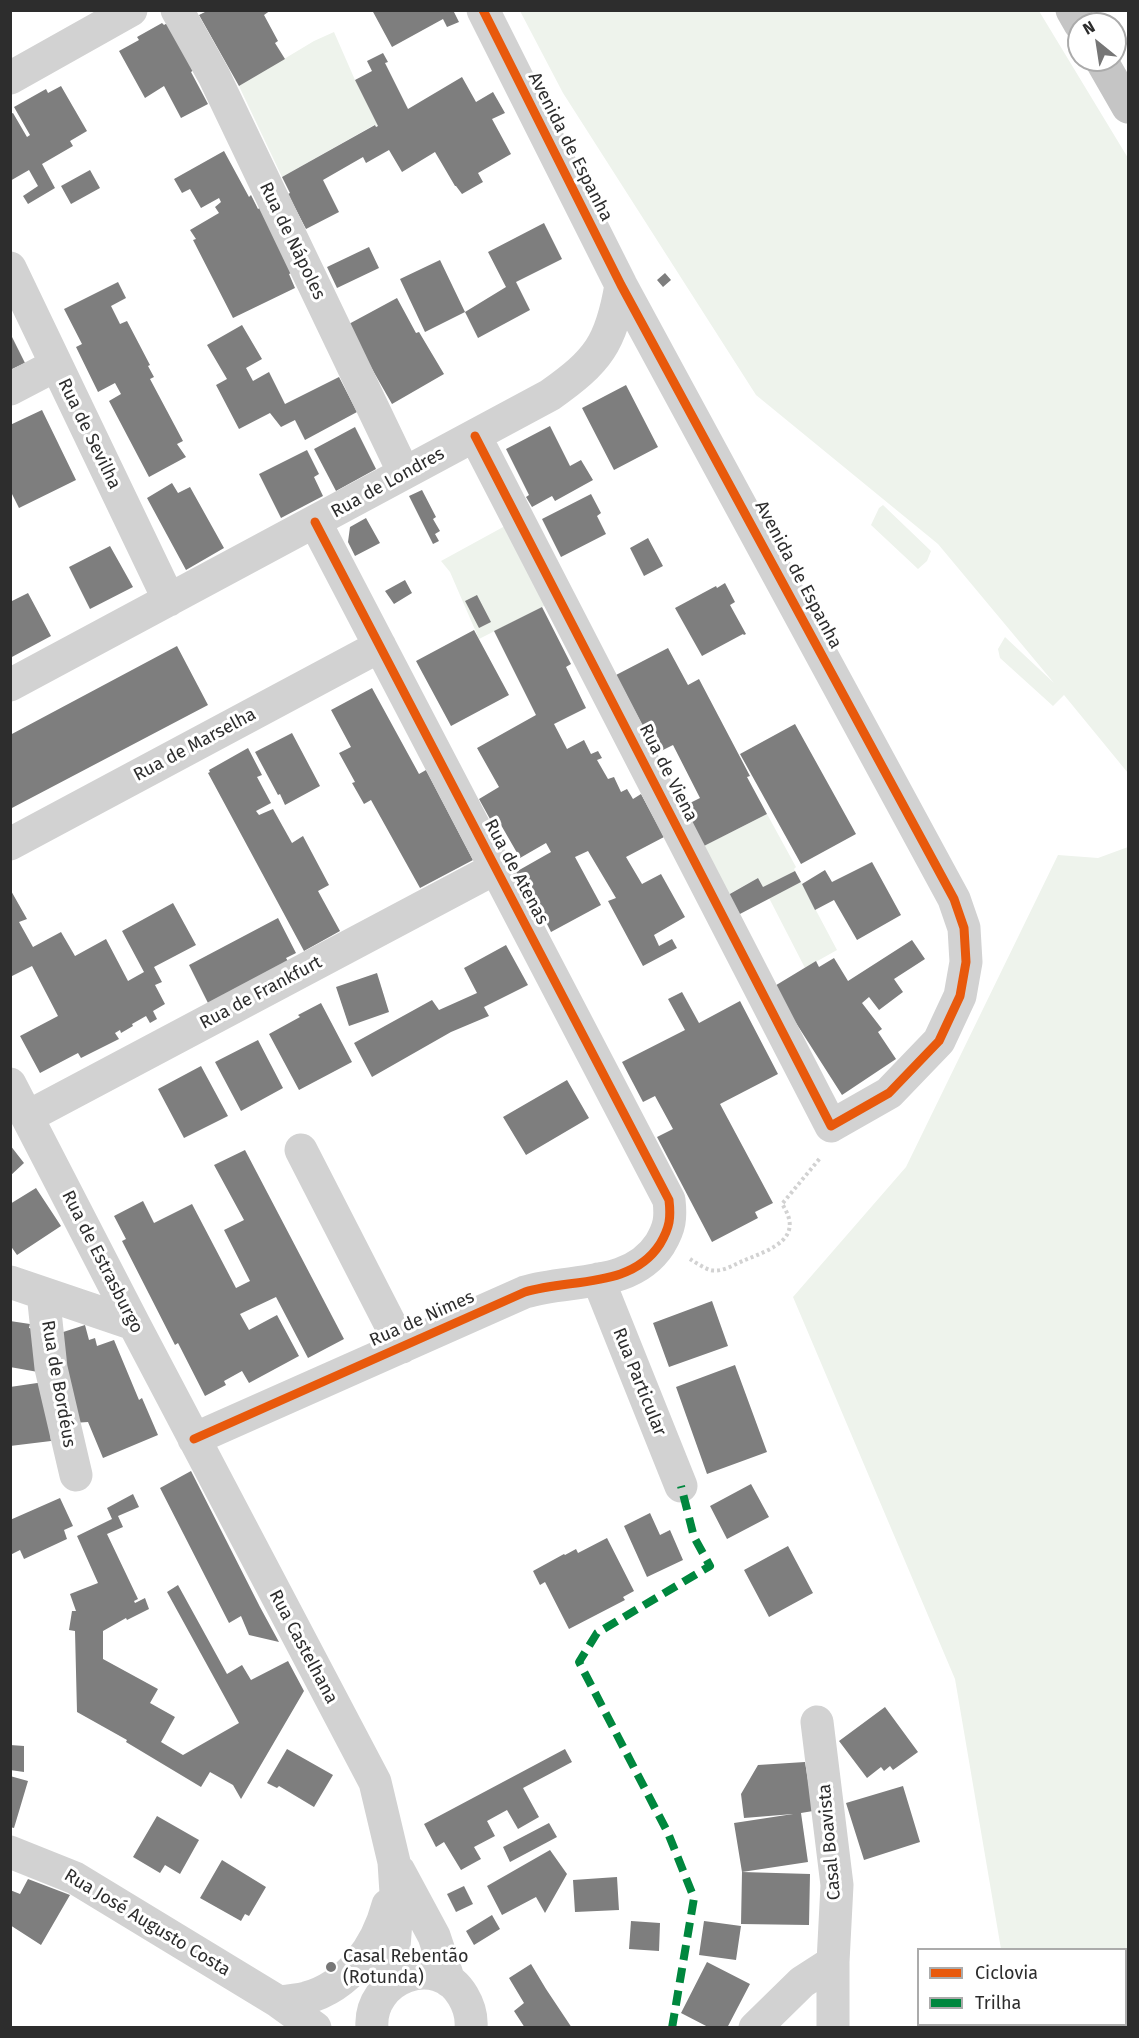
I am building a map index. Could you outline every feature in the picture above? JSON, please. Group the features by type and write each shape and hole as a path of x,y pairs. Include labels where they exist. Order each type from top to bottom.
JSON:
{"main road":[{"path":"1108,72 1128,107"}],"street":[{"path":"10,78 131,10"},
{"name":"Rua de Nápoles","path":"177,10 231,113 404,473"},
{"name":"Avenida de Espanha","path":"483,10 621,285 952,895 964,928 966,962 960,996 939,1041 889,1093 831,1126"},
{"name":"Rua de Sevilha","path":"10,268 169,600"},
{"name":"Rua de Londres","path":"10,685 550,395 577,375 602,348 613,325 621,285"},
{"path":"10,389 56,365"},
{"name":"Rua de Viena","path":"475,436 831,1126"},
{"name":"Rua de Atenas","path":"315,522 669,1200 671,1220 662,1240"},
{"name":"Rua de Marselha","path":"10,843 380,646"},
{"name":"Rua de Frankfurt","path":"27,1117 496,868"},
{"name":"Rua de Estrasburgo","path":"10,1084 194,1439"},
{"path":"301,1150 402,1347"},
{"name":"Rua de Nimes","path":"194,1439 525,1292 621,1274 638,1266 654,1252 662,1240"},
{"name":"Rua Particular","path":"598,1279 681,1486"},
{"path":"10,1281 134,1324"},
{"name":"Rua de Bordéus","path":"43,1293 51,1368 76,1475"},
{"name":"Rua Castelhana","path":"194,1439 375,1782 394,1862 397,1909 379,2007"},
{"name":"Casal Boavista","path":"817,1722 837,1885 833,1962 833,2028"},
{"name":"Rua José Augusto Costa","path":"10,1852 75,1878 279,2002 315,2028"},
{"path":"279,2002 306,1998 327,1990 345,1978 362,1961 384,1920 394,1862"},
{"name":"Rua Castelhana","path":"394,1862 434,1936 449,1981"},
{"path":"755,2028 802,1982 833,1962"},
{"name":"Rua José Augusto Costa","path":"279,2002 379,2007 404,1976 420,1973 435,1975 449,1981"},
{"path":"449,1981 460,1991 468,2005 472,2020 471,2028"}],"path":[{"path":"662,1240 711,1270 722,1270 777,1246 788,1233 790,1223 789,1214 782,1204 826,1151 831,1126"}],"shaded area":[{"path":"520,11 1039,11 1067,57 1067,72 1076,72 1128,158 1128,773 1064,695 1053,706 1000,658 998,649 1005,637 1054,683 938,544 756,395 563,93"},
{"path":"334,32 378,126 374,125 282,177 239,86 314,41"},
{"path":"883,505 931,551 927,561 918,569 871,525 879,508"},
{"path":"505,526 546,605 479,639 450,572 441,561"},
{"path":"767,814 796,867 795,871 763,887 758,878 729,894 704,846"},
{"path":"1128,847 1128,2027 1015,2027 1127,2026 1127,1948 1001,1948 955,1679 793,1297 906,1167 1058,855 1098,858"},
{"path":"801,882 837,950 805,968 769,898"}],"building":[{"path":"204,10 271,10 264,15 278,41 275,43 285,59 239,86 199,15 205,12"},
{"path":"372,10 453,10 459,22 447,27 443,19 392,47"},
{"path":"169,22 195,69 191,72 208,104 181,118 164,86 145,98 119,51 139,40 137,37 162,23 164,25"},
{"path":"383,53 388,62 385,63 408,109 462,77 476,102 493,92 505,113 492,119 511,154 478,173 483,182 462,194 435,152 402,172 389,150 366,163 363,157 323,180 339,212 306,229 282,177 375,125 378,126 355,80 372,71 367,61"},
{"path":"61,86 87,131 70,141 73,146 42,164 55,188 28,204 23,196 38,186 29,170 10,181 10,114 13,113 27,137 30,135 14,107 46,89 48,93"},
{"path":"224,151 249,197 251,195 258,209 263,206 296,271 289,274 295,288 233,318 190,230 219,213 215,207 221,202 219,198 201,208 190,189 182,193 174,179"},
{"path":"90,170 100,188 71,204 61,186"},
{"path":"544,223 562,259 516,282 530,310 478,338 465,312 506,287 488,252"},
{"path":"369,247 379,268 337,288 327,267"},
{"path":"440,260 465,312 425,332 400,279"},
{"path":"665,273 671,280 663,287 657,280"},
{"path":"118,282 126,298 111,306 120,324 127,321 150,365 148,366 154,377 150,379 183,441 177,444 186,457 149,477 109,401 121,394 115,383 98,392 76,347 82,344 64,309"},
{"path":"397,298 416,333 419,332 444,374 392,404 347,325"},
{"path":"242,325 262,359 246,368 253,381 269,372 285,404 339,377 357,412 305,440 295,420 281,427 270,413 239,429 216,385 227,379 207,345"},
{"path":"10,333 25,363 10,370"},
{"path":"626,385 658,447 614,470 582,408"},
{"path":"42,410 76,480 19,508 10,490 10,425"},
{"path":"550,426 570,466 581,460 593,480 555,501 552,496 532,507 526,497 529,495 506,449"},
{"path":"355,427 376,469 336,491 314,449"},
{"path":"307,450 319,474 314,477 323,496 281,518 259,474"},
{"path":"172,483 178,493 190,487 224,548 186,570 147,498"},
{"path":"422,490 436,517 433,519 440,531 435,534 439,541 433,544 409,496"},
{"path":"591,494 601,513 597,516 606,534 561,557 542,519"},
{"path":"366,518 380,543 355,556 348,542 350,527"},
{"path":"648,538 663,566 644,576 630,548"},
{"path":"110,546 133,587 90,609 69,567"},
{"path":"405,580 412,593 394,604 385,591"},
{"path":"725,583 735,602 730,605 746,634 702,656 675,608"},
{"path":"28,593 51,636 10,658 10,602"},
{"path":"477,595 491,622 479,628 465,601"},
{"path":"542,607 571,664 566,667 586,708 554,724 567,749 584,740 591,754 598,751 602,758 597,760 608,779 614,777 621,792 627,789 633,799 641,794 664,837 626,857 642,884 661,874 685,917 654,935 659,946 672,939 677,948 643,966 608,901 616,898 588,851 575,857 601,905 551,932 537,904 531,907 514,873 551,852 546,843 520,858 501,825 495,828 479,799 499,787 477,748 536,715 494,631"},
{"path":"474,630 509,695 451,726 416,661"},
{"path":"177,646 208,705 10,809 10,735"},
{"path":"668,648 688,685 699,679 750,776 747,777 767,814 704,846 684,806 700,798 673,745 657,753 616,675"},
{"path":"372,688 419,774 426,770 473,860 420,888 371,800 364,804 339,753 351,747 331,710"},
{"path":"795,724 856,834 801,864 740,754"},
{"path":"292,733 320,786 285,805 255,752"},
{"path":"248,748 262,775 257,777 271,803 256,811 259,815 273,809 292,843 303,836 329,885 318,891 340,931 304,951 208,773 209,770"},
{"path":"872,862 901,915 857,940 834,900 815,910 802,884 825,870 832,882"},
{"path":"795,871 801,882 738,915 728,895 758,878 763,887"},
{"path":"10,889 27,919 19,922 33,947 61,932 75,956 106,939 128,981 144,972 122,931 173,903 196,945 154,967 162,982 155,985 165,1004 153,1011 157,1019 150,1023 146,1016 121,1033 120,1030 115,1033 119,1039 81,1058 78,1053 40,1073 20,1036 58,1016 32,966 10,977"},
{"path":"278,918 296,953 286,958 289,963 209,1005 189,965"},
{"path":"912,940 925,959 894,979 903,992 879,1010 869,997 862,1003 882,1029 878,1032 896,1059 842,1095 773,987 816,961 819,967 834,958 848,981"},
{"path":"506,945 528,985 484,1007 489,1016 451,1032 372,1077 354,1043 432,1000 439,1010 477,993 464,968"},
{"path":"377,973 389,1012 349,1026 336,987"},
{"path":"682,992 699,1023 740,1001 778,1074 720,1104 773,1203 755,1212 758,1218 712,1242 657,1137 673,1129 655,1096 643,1102 622,1062 685,1030 668,999"},
{"path":"321,1003 352,1062 299,1090 269,1034"},
{"path":"258,1040 283,1088 241,1111 215,1062"},
{"path":"201,1066 228,1116 184,1138 158,1089"},
{"path":"567,1080 589,1118 526,1155 503,1117"},
{"path":"10,1145 24,1163 10,1176"},
{"path":"245,1150 344,1339 308,1358 276,1297 240,1314 249,1330 277,1315 299,1356 249,1383 242,1371 224,1381 226,1385 205,1396 178,1343 175,1345 122,1241 126,1239 114,1216 143,1201 154,1223 192,1204 236,1288 250,1281 224,1230 244,1220 214,1165"},
{"path":"36,1188 61,1226 17,1255 10,1245 10,1204"},
{"path":"712,1301 728,1346 669,1367 653,1323"},
{"path":"10,1321 30,1324 29,1328 45,1331 38,1372 10,1367"},
{"path":"85,1325 89,1340 95,1338 97,1346 114,1340 139,1400 142,1398 158,1435 103,1458 88,1422 73,1423 57,1334"},
{"path":"735,1365 767,1452 707,1474 676,1387"},
{"path":"44,1382 51,1441 10,1446 10,1387"},
{"path":"191,1471 279,1642 249,1635 241,1616 229,1623 160,1488"},
{"path":"751,1484 769,1517 727,1539 710,1506"},
{"path":"133,1494 139,1507 118,1516 123,1527 107,1534 138,1599 134,1601 135,1603 145,1598 149,1609 127,1620 126,1618 103,1631 103,1659 158,1689 150,1703 175,1717 161,1742 183,1755 239,1723 167,1592 178,1585 227,1674 242,1665 251,1680 288,1661 304,1691 241,1799 233,1785 210,1772 201,1787 126,1742 127,1740 77,1712 75,1631 69,1630 72,1611 76,1611 70,1594 98,1583 77,1536 112,1519 107,1508"},
{"path":"60,1498 73,1526 64,1530 67,1539 24,1559 20,1550 10,1555 10,1520"},
{"path":"650,1513 660,1535 670,1530 683,1560 647,1577 624,1526"},
{"path":"607,1538 634,1591 623,1597 625,1600 569,1629 545,1582 540,1585 533,1571 564,1554 576,1549 578,1553"},
{"path":"788,1546 813,1593 769,1617 744,1570"},
{"path":"885,1707 918,1752 893,1770 890,1766 884,1771 881,1767 867,1778 839,1741"},
{"path":"10,1745 24,1746 24,1772 10,1770"},
{"path":"287,1749 333,1775 314,1807 279,1786 277,1788 267,1783"},
{"path":"565,1749 572,1762 523,1788 539,1817 518,1829 507,1810 487,1821 495,1836 474,1847 481,1859 461,1870 444,1842 436,1847 424,1824"},
{"path":"805,1762 813,1811 801,1813 808,1862 742,1872 734,1823 793,1814 744,1818 741,1794 758,1765"},
{"path":"10,1776 28,1781 14,1828 10,1827"},
{"path":"903,1786 920,1842 864,1860 846,1803"},
{"path":"157,1816 199,1840 180,1874 165,1865 160,1873 133,1857"},
{"path":"549,1823 557,1837 510,1862 503,1847"},
{"path":"550,1850 567,1874 545,1913 536,1897 502,1915 487,1886"},
{"path":"222,1860 266,1887 249,1916 245,1914 241,1921 200,1898"},
{"path":"742,1872 810,1874 809,1925 741,1924"},
{"path":"617,1877 619,1910 575,1912 573,1880"},
{"path":"28,1879 70,1895 41,1945 10,1925 10,1890 20,1894"},
{"path":"464,1886 473,1904 456,1912 447,1894"},
{"path":"492,1915 500,1929 474,1945 466,1931"},
{"path":"631,1921 660,1923 659,1951 629,1949"},
{"path":"704,1921 741,1926 736,1960 699,1955"},
{"path":"707,1962 750,1984 727,2028 710,2028 681,2013"},
{"path":"531,1964 572,2028 525,2028 514,2011 524,2003 509,1978"}],"marked path":[{"path":"672,2028 694,1898 668,1833 579,1662 597,1633 710,1566 694,1537 681,1486"}],"cycle path":[{"path":"475,436 831,1126 889,1093 939,1041 960,996 966,962 964,928 954,899 621,285 483,10"},
{"path":"194,1439 525,1292 598,1280 633,1269 648,1258 660,1244 670,1217 669,1200 315,522"}],"place":[{"name":"Casal Rebentão (Rotunda)","path":"331,1967"}]}
